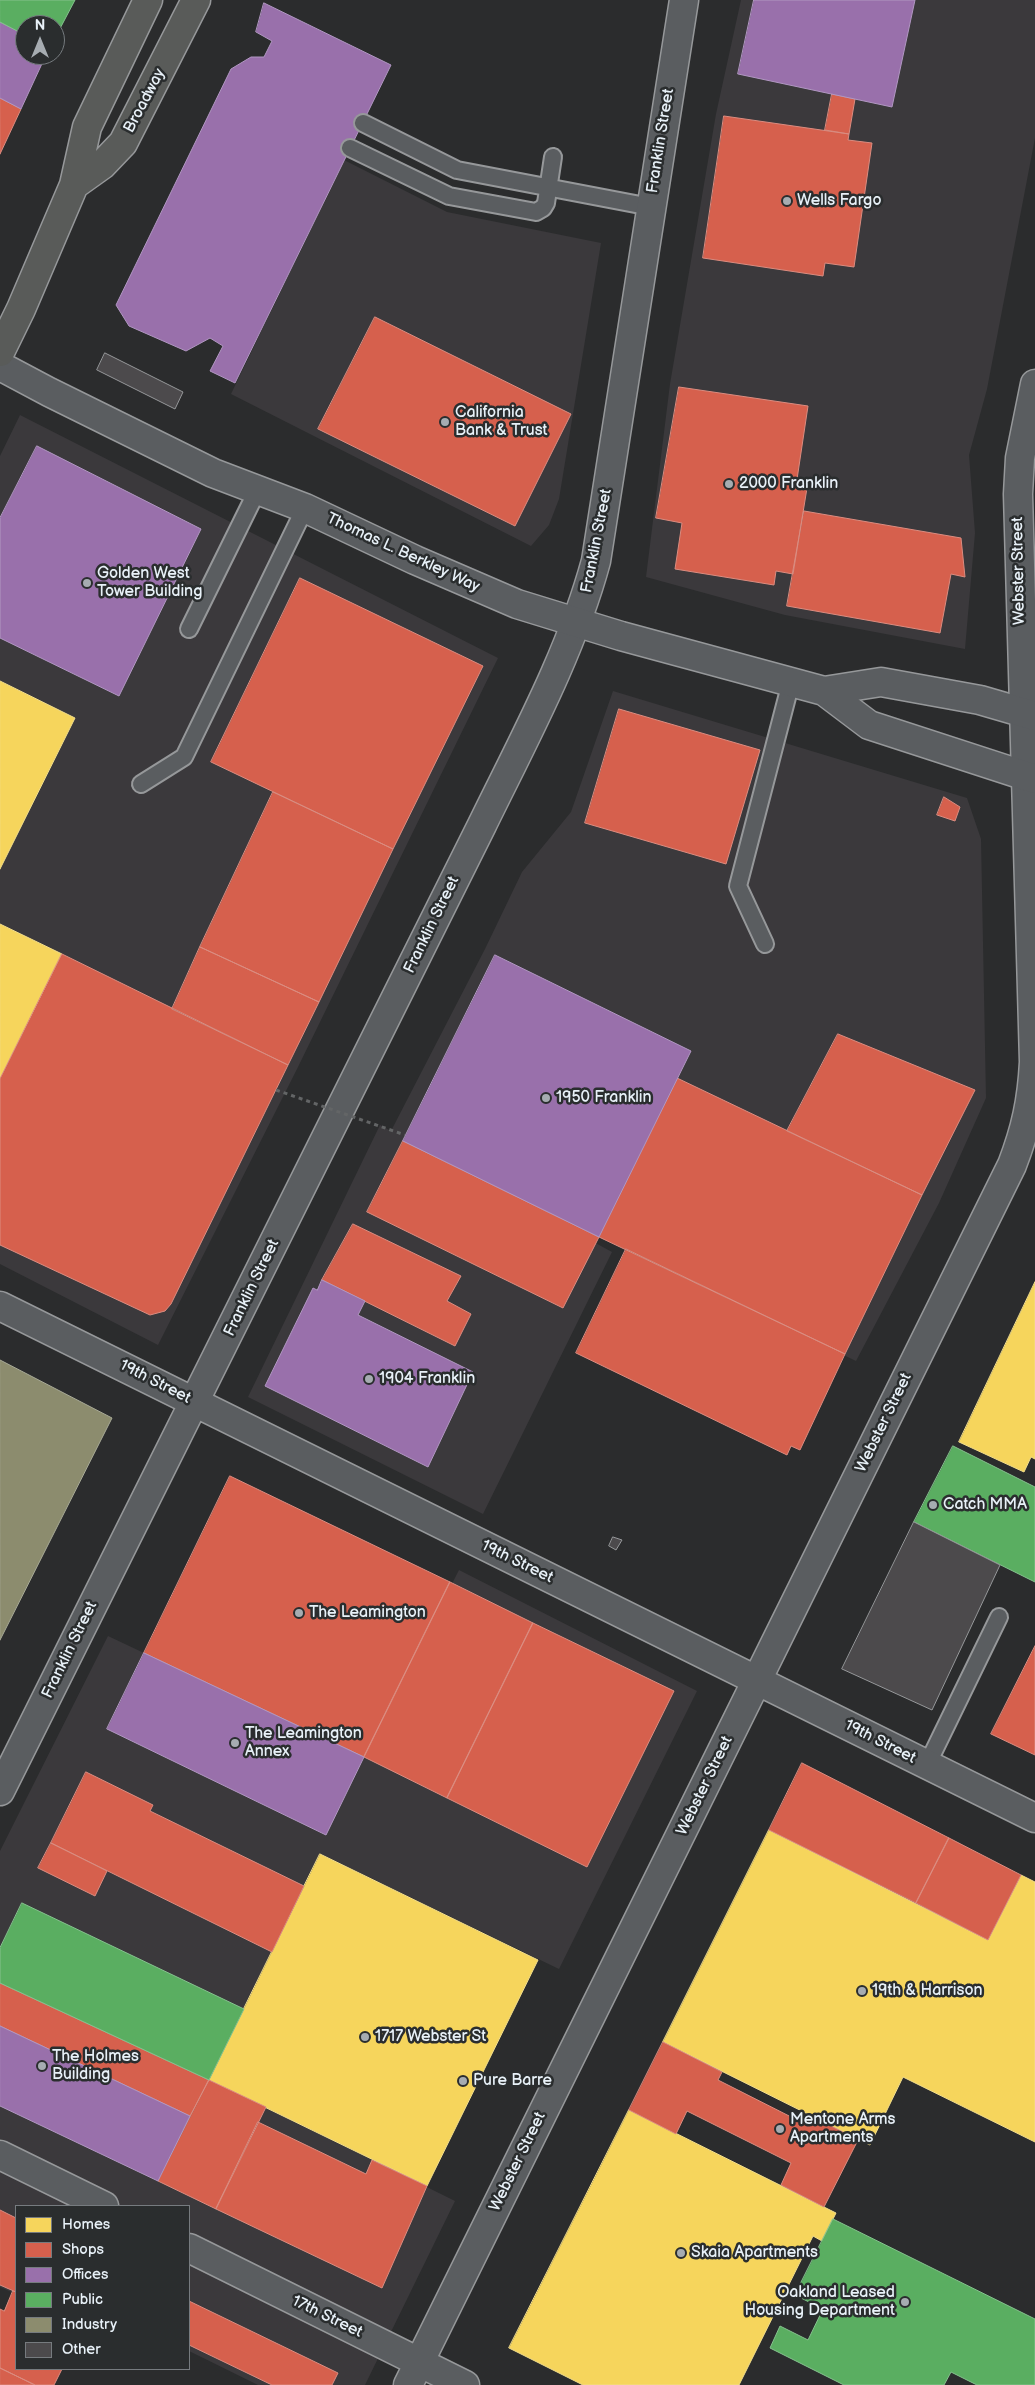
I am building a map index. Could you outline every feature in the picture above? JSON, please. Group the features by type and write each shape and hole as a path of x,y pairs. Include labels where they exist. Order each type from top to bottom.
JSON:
{"main road":[{"name":"Broadway","path":"0,352 21,309 74,185 87,127 148,0"},
{"name":"Broadway","path":"74,185 102,164 123,143 196,0"}],"street":[{"name":"Franklin Street","path":"0,1791 482,825 552,680 587,597 596,560 684,0"},
{"name":"Thomas L. Berkley Way","path":"0,366 213,473 305,508 415,560 517,604 576,623 824,690 881,682 980,700 1029,714"},
{"name":"Webster Street","path":"413,2374 1012,1165 1024,1132 1033,1096 1034,992 1029,714 1018,494 1020,458 1035,384"},
{"name":"Thomas L. Berkley Way","path":"824,690 869,725 1030,778"},
{"name":"19th Street","path":"0,1306 1035,1818"},
{"path":"0,2155 102,2205"},
{"name":"17th Street","path":"190,2249 413,2374 465,2385"}],"lane":[{"path":"363,123 457,170 651,207"},
{"path":"350,148 432,189 457,198 536,212 543,208 553,157"},
{"path":"189,629 258,489"},
{"path":"141,784 184,757 305,508"},
{"path":"765,944 738,886 790,682"},
{"path":"927,1765 999,1617"}],"path":[{"path":"276,1090 405,1135"}],"shaded area":[{"path":"741,0 1035,0 1035,138 987,389 969,455 975,533 965,649 785,615 646,577 670,384 716,114"},
{"path":"344,160 447,212 601,243 559,499 549,525 531,546 231,394"},
{"path":"20,415 498,658 297,1069 158,1345 0,1264 0,1079 62,954 0,924 0,869 75,718 0,681 0,456"},
{"path":"613,691 967,798 981,839 986,1098 939,1203 856,1361 474,1177 612,1252 483,1514 248,1397 380,1125 391,1131 485,949 522,872 571,812"},
{"path":"459,1570 697,1691 559,1969 320,1854 209,2079 455,2201 365,2385 258,2385 190,2351 190,2205 15,2205 15,2294 0,2287 0,1851 108,1636 364,1757"}],"building: Homes":[{"path":"0,681 75,718 0,869"},
{"path":"0,924 62,954 0,1079"},
{"path":"1035,1282 1035,1459 1031,1457 1024,1472 959,1442"},
{"name":"19th & Harrison","path":"769,1830 988,1940 1021,1875 1035,1882 1035,2142 903,2077 870,2145 663,2042"},
{"name":"1717 Webster St","path":"320,1854 538,1960 427,2186 209,2080"},
{"name":"Skaia Apartments","path":"629,2110 836,2213 822,2241 813,2236 739,2385 583,2385 509,2348"}],"building: Shops":[{"path":"832,94 855,99 849,134 825,130"},
{"path":"0,98 21,109 0,154"},
{"name":"Wells Fargo","path":"724,116 849,134 848,140 872,143 854,267 825,263 823,276 703,258"},
{"name":"California Bank & Trust","path":"375,317 571,414 515,526 318,429"},
{"name":"2000 Franklin","path":"679,387 808,406 796,486 807,488 793,574 776,571 774,585 675,569 682,523 656,518"},
{"path":"804,511 961,538 965,577 951,574 940,633 787,606"},
{"path":"300,578 483,666 393,849 211,762"},
{"path":"619,709 760,750 726,864 585,823"},
{"path":"273,792 393,849 319,1002 200,947"},
{"path":"944,797 960,807 955,821 937,815"},
{"path":"200,947 319,1002 288,1065 172,1009"},
{"path":"62,954 288,1065 171,1304 165,1311 150,1315 0,1245 0,1079"},
{"path":"838,1034 975,1090 922,1195 787,1131"},
{"path":"677,1078 922,1195 845,1354 599,1237"},
{"path":"403,1141 599,1237 563,1308 367,1212"},
{"path":"353,1224 461,1276 447,1301 471,1314 455,1346 322,1280"},
{"path":"626,1249 845,1354 800,1450 791,1446 787,1455 576,1353"},
{"name":"The Leamington","path":"230,1476 450,1582 364,1757 144,1653"},
{"path":"450,1582 533,1623 447,1798 364,1757"},
{"path":"533,1623 674,1691 587,1867 447,1798"},
{"path":"1035,1646 1035,1755 991,1734"},
{"path":"802,1763 949,1838 916,1903 769,1830"},
{"path":"86,1772 153,1805 150,1811 304,1886 272,1952 51,1843"},
{"path":"949,1838 1021,1875 988,1940 916,1903"},
{"path":"51,1843 107,1871 95,1896 38,1868"},
{"path":"0,1983 209,2080 190,2116 0,2026"},
{"name":"Mentone Arms Apartments","path":"663,2042 722,2072 718,2080 805,2124 810,2115 858,2140 824,2207 781,2185 791,2163 687,2111 676,2134 629,2110"},
{"path":"209,2080 266,2107 216,2209 158,2181"},
{"path":"258,2122 366,2174 372,2160 427,2186 382,2288 216,2209"},
{"path":"0,2210 15,2218 15,2292 0,2285"},
{"path":"13,2291 15,2292 15,2370 62,2370 54,2385 35,2385 0,2368 0,2309 4,2311"},
{"path":"190,2301 338,2373 332,2385 272,2385 190,2345"},
{"path":"0,2368 35,2385 0,2385"}],"building: Offices":[{"path":"754,0 915,0 892,107 738,74"},
{"path":"264,3 391,65 235,383 210,371 223,346 210,338 186,351 129,326 116,305 231,69 251,57 264,57 272,41 256,32"},
{"path":"0,22 15,30 15,65 41,65 21,109 0,98"},
{"name":"Golden West Tower Building","path":"37,446 201,529 119,696 0,638 0,518"},
{"name":"1950 Franklin","path":"495,955 691,1051 599,1237 403,1141"},
{"name":"1904 Franklin","path":"322,1280 365,1301 358,1315 473,1372 428,1467 265,1386 313,1288 317,1290"},
{"name":"The Leamington Annex","path":"144,1653 364,1757 326,1835 107,1729"},
{"name":"The Holmes Building","path":"0,2026 190,2116 158,2181 0,2106"}],"building: Public":[{"path":"0,0 75,0 65,19 65,15 15,15 15,30 0,22"},
{"path":"953,1446 1035,1487 1035,1582 914,1522"},
{"path":"22,1903 244,2009 209,2080 0,1983 0,1948"},
{"name":"Oakland Leased Housing Department","path":"833,2219 1035,2319 1035,2385 977,2385 951,2372 944,2385 844,2385 770,2348 780,2326 808,2340 823,2309 795,2295"}],"building: Industry":[{"path":"0,1360 112,1418 0,1640"}],"building: Other":[{"path":"105,353 183,392 175,409 97,370"},
{"path":"914,1522 1000,1565 932,1710 842,1669"},
{"path":"613,1537 622,1540 616,1550 609,1546"}],"place":[{"name":"Wells Fargo","path":"787,201"},
{"name":"California Bank & Trust","path":"445,422"},
{"name":"2000 Franklin","path":"729,484"},
{"name":"Golden West Tower Building","path":"87,583"},
{"name":"1950 Franklin","path":"546,1098"},
{"name":"1904 Franklin","path":"369,1379"},
{"name":"Catch MMA","path":"933,1505"},
{"name":"The Leamington","path":"299,1613"},
{"name":"The Leamington Annex","path":"235,1743"},
{"name":"19th & Harrison","path":"862,1991"},
{"name":"1717 Webster St","path":"365,2037"},
{"name":"The Holmes Building","path":"42,2066"},
{"name":"Pure Barre","path":"463,2081"},
{"name":"Mentone Arms Apartments","path":"780,2129"},
{"name":"Skaia Apartments","path":"681,2253"},
{"name":"Oakland Leased Housing Department","path":"905,2302"}]}
